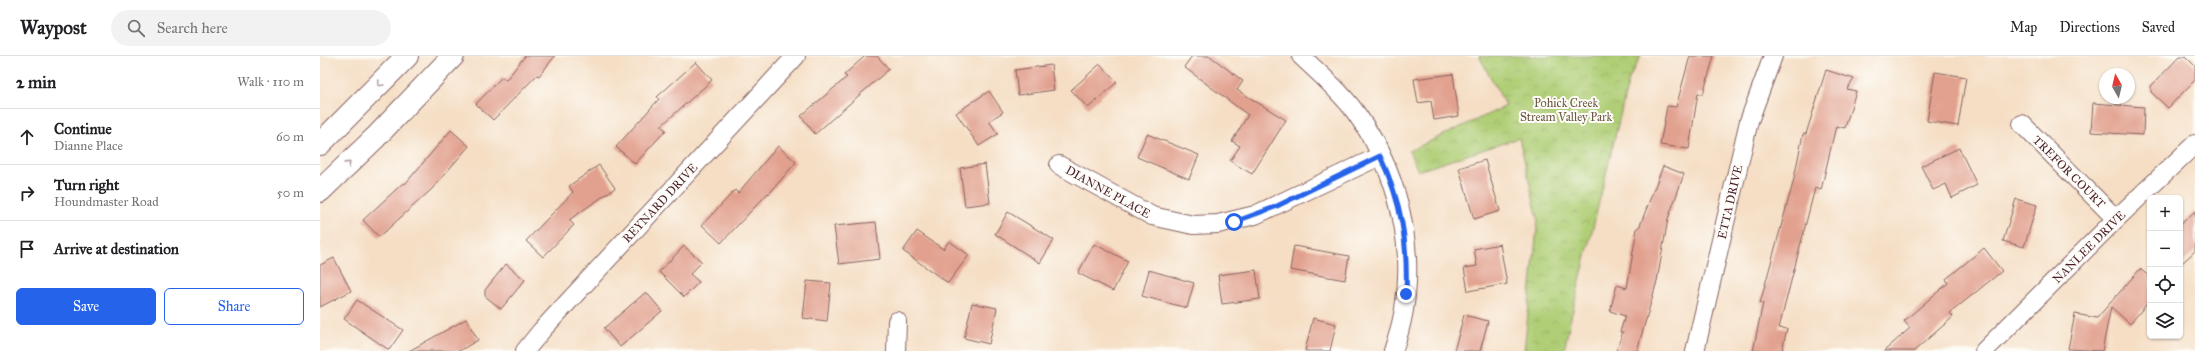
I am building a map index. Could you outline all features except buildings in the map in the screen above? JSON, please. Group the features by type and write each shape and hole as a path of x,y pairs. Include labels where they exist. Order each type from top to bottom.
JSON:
{"street":[{"path":"320,144 407,56"},
{"path":"320,191 376,137 453,56"},
{"name":"REYNARD DRIVE","path":"525,351 542,330 796,56"},
{"path":"1301,56 1344,98 1360,120 1380,156 1399,203 1405,235 1407,267 1406,294 1402,317 1393,351"},
{"name":"ETTA DRIVE","path":"1694,351 1749,121 1773,56"},
{"name":"TREFOR COURT","path":"2022,124 2116,219"},
{"name":"NANLEE DRIVE","path":"1984,351 2116,219 2195,144"},
{"name":"DIANNE PLACE","path":"1060,165 1152,216 1193,225 1218,224 1255,215 1380,156"},
{"path":"896,351 897,321"}],"green space":[{"name":"Pohick Creek Stream Valley Park","path":"1479,56 1641,56 1629,79 1564,351 1524,351 1538,219 1519,138 1418,171 1409,151 1506,106"}],"route":[{"path":"1234,222 1275,207 1380,156 1391,179 1399,203 1405,235 1407,267 1406,294"}]}
